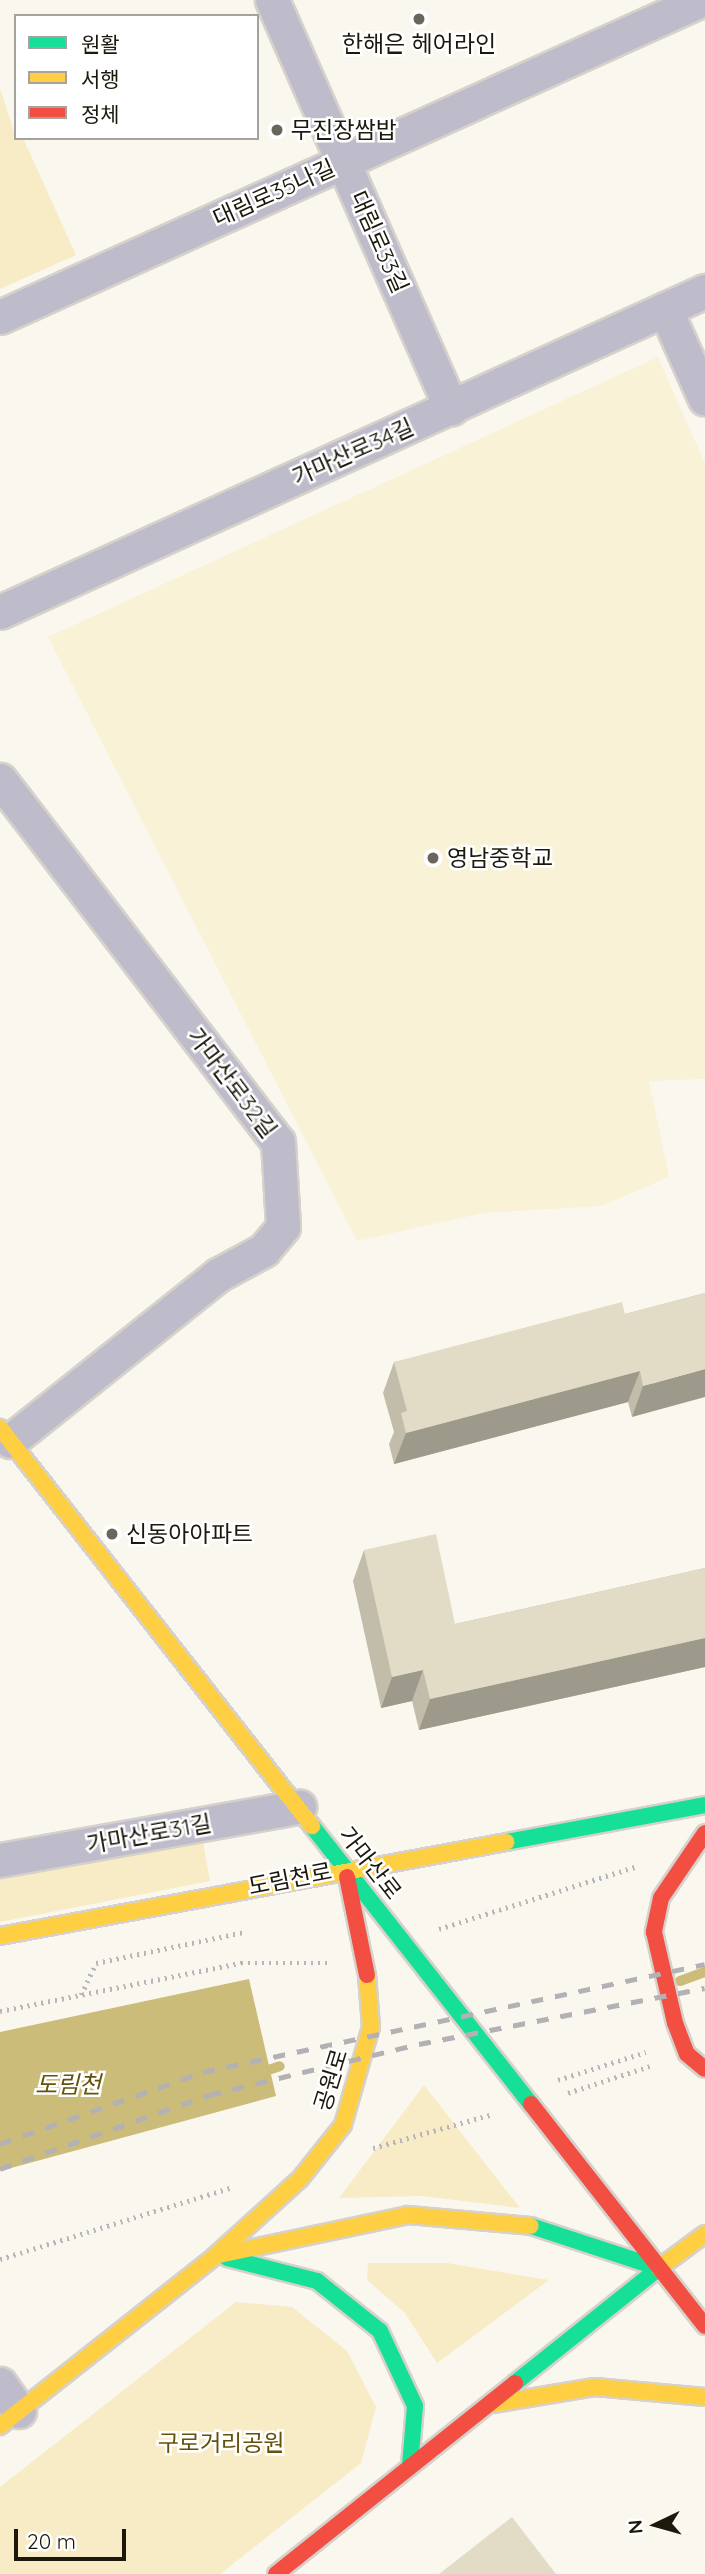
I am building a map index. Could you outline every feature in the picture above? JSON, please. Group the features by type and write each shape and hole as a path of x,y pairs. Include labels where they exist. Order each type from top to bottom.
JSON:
{"main road":[{"name":"가마산로","path":"5,1434 705,2326"},
{"name":"도림천로","path":"0,1936 345,1868 705,1805"},
{"path":"705,1833 661,1898 654,1932 657,1966 675,2024 687,2054 705,2069"},
{"name":"공원로","path":"10,2418 215,2256 300,2179 343,2124 371,2027 367,1970 345,1868"},
{"path":"215,2256 408,2215 482,2217 559,2231 659,2268"},
{"path":"276,2574 705,2234"},
{"path":"215,2256 317,2281 380,2331 415,2406 410,2466"},
{"path":"487,2405 596,2387 705,2397"}],"street":[{"name":"대림로33길","path":"272,0 451,408"},
{"name":"대림로35나길","path":"0,317 701,0"},
{"name":"가마산로34길","path":"0,612 705,290"},
{"path":"665,309 705,399"},
{"name":"가마산로32길","path":"0,780 278,1142 283,1227 264,1250 218,1275 5,1434"},
{"name":"가마산로31길","path":"0,1860 299,1807"},
{"path":"0,2384 10,2418"}],"path":[{"path":"520,2092 652,2050"}],"shaded area":[{"name":"영남중학교","path":"658,357 705,464 705,1079 649,1081 669,1177 601,1206 483,1213 357,1241 48,637"}],"green space":[{"path":"0,88 14,132 14,140 24,140 76,255 0,289"},
{"path":"203,1842 210,1881 0,1922 0,1879"},
{"path":"424,2085 520,2208 422,2196 339,2198"},
{"path":"368,2263 447,2263 549,2280 437,2363 405,2313 367,2280"},
{"name":"구로거리공원","path":"236,2302 292,2307 347,2351 376,2407 361,2463 220,2574 0,2574 0,2487"}],"water":[{"name":"도림천","path":"249,1979 276,2096 0,2171 0,2032"}],"building":[{"path":"705,1293 705,1369 643,1386 640,1371 406,1433 401,1413 407,1411 394,1362 622,1302 625,1314"},
{"path":"436,1534 455,1624 705,1568 705,1638 430,1699 423,1670 392,1677 364,1550"},
{"path":"512,2517 556,2574 439,2574"}],"waterway":[{"name":"도림천","path":"680,1981 705,1972"},
{"name":"도림천","path":"253,2075 280,2066"}],"railway":[{"path":"0,2144 203,2072 705,1964"},
{"path":"0,2169 209,2095 419,2044 705,1988"}],"traffic: fast":[{"path":"506,1842 705,1805"},
{"path":"312,1826 531,2104"},
{"path":"531,2226 659,2268"},
{"path":"227,2258 317,2281 380,2331 415,2406 410,2466"},
{"path":"515,2383 659,2268"}],"traffic: slow":[{"path":"0,1428 312,1826"},
{"path":"0,1936 506,1842"},
{"path":"0,2426 215,2256 300,2179 343,2125 371,2027 367,1975"},
{"path":"219,2255 408,2215 531,2226"},
{"path":"659,2268 705,2234"},
{"path":"493,2404 595,2387 705,2397"}],"traffic: jam":[{"path":"705,1833 661,1898 654,1932 675,2023 687,2054 705,2069"},
{"path":"347,1877 367,1975"},
{"path":"531,2104 705,2326"},
{"path":"276,2574 515,2383"}],"place":[{"name":"한해은 헤어라인","path":"419,19"},
{"name":"무진장쌈밥","path":"277,130"},
{"name":"영남중학교","path":"433,858"},
{"name":"신동아아파트","path":"112,1534"}]}
